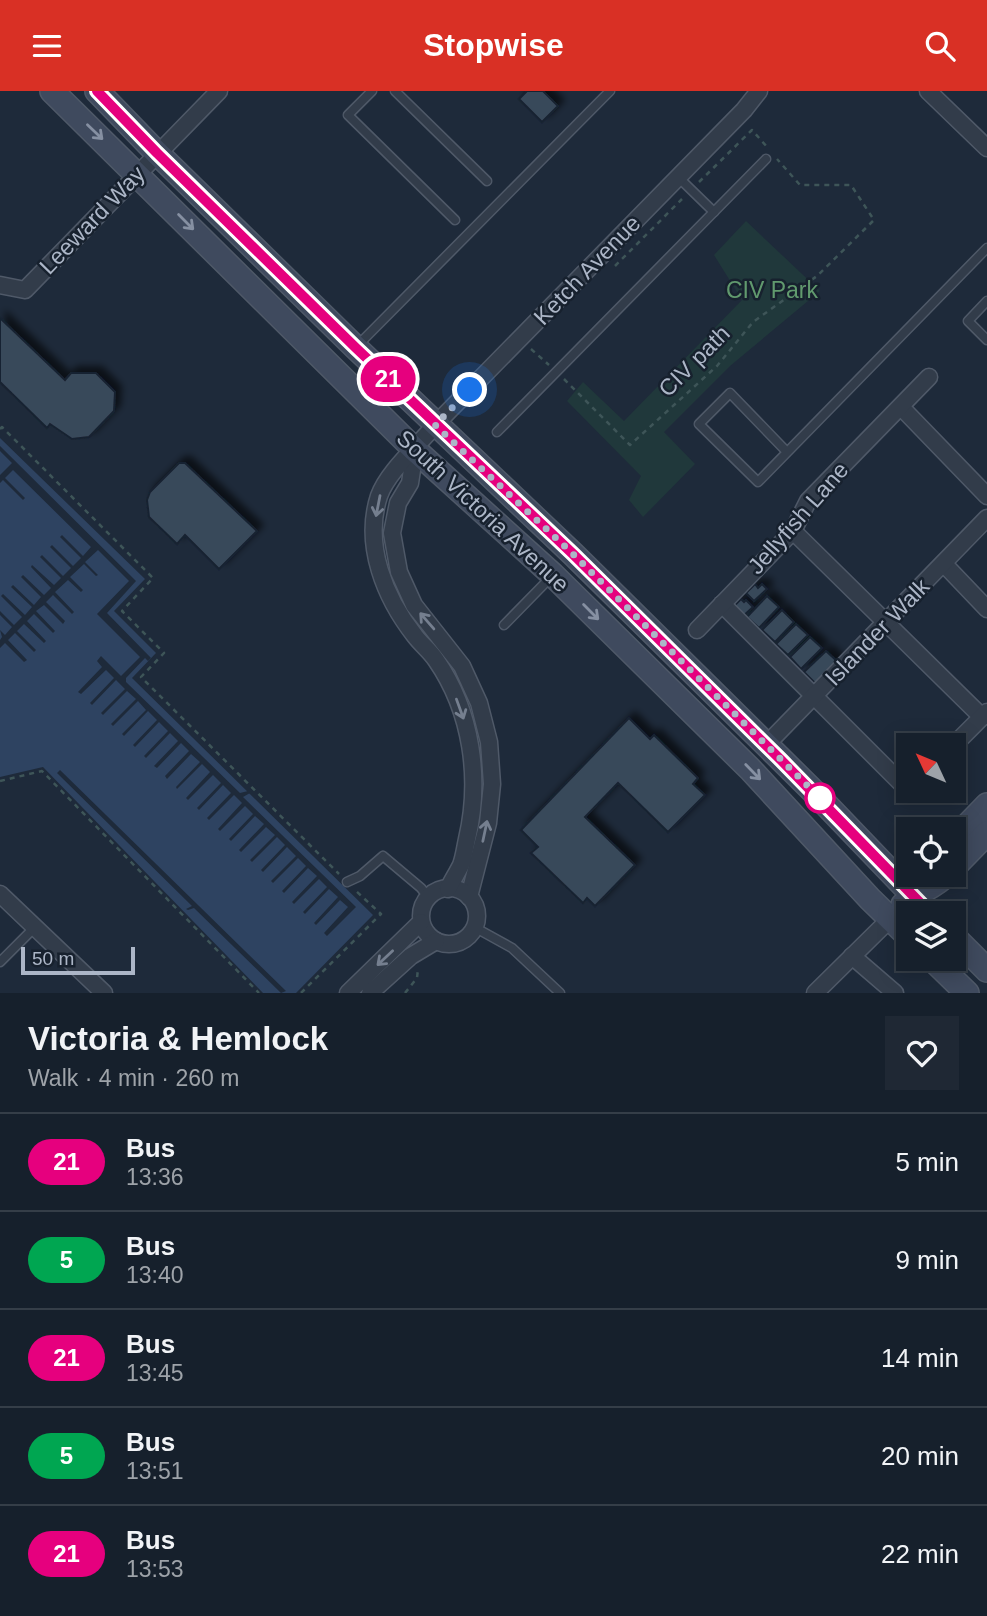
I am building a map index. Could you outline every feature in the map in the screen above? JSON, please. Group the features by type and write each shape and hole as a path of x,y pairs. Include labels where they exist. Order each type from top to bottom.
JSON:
{"main road":[{"name":"South Victoria Avenue","path":"52,91 415,450 553,575 750,769 896,925"},
{"name":"South Victoria Avenue","path":"97,91 435,425 573,554 766,745 896,866"},
{"path":"966,827 987,805"},
{"path":"966,855 987,834"},
{"path":"890,919 915,887"},
{"path":"966,949 987,970"},
{"path":"944,971 967,993"}],"street":[{"name":"Leeward Way","path":"0,285 24,290 219,91"},
{"name":"Ketch Avenue","path":"448,889 462,863 472,820 474,777 469,736 455,697 436,660 393,605 379,572 374,532 379,496 396,469 435,425 759,91"},
{"path":"928,91 984,139"},
{"name":"Jellyfish Lane","path":"697,630 793,531 808,501 929,377"},
{"path":"901,407 987,496"},
{"path":"415,450 410,483 398,503 393,533 400,572 414,605 462,666 479,703 489,743 492,784 488,823 469,897"},
{"name":"Islander Walk","path":"766,745 987,518"},
{"path":"793,531 984,715 966,733"},
{"path":"944,564 987,609"},
{"path":"722,604 896,778"},
{"path":"448,889 456,889 469,897 476,911 474,927 463,940 454,944 436,941 424,930 421,922 421,913 428,897 448,889"},
{"path":"0,894 36,926 99,991"},
{"path":"815,993 890,919"},
{"path":"348,993 421,922"},
{"path":"370,993 411,956 436,941"},
{"path":"852,956 895,993"}],"lane":[{"path":"372,91 348,115 455,220"},
{"path":"395,91 487,181"},
{"path":"356,348 610,91"},
{"path":"497,432 766,159"},
{"path":"678,177 714,212"},
{"path":"787,452 730,393 699,424 758,482 987,249"},
{"path":"987,301 968,321 987,339"},
{"path":"504,625 553,575"},
{"path":"347,882 360,876 383,856 428,897"},
{"path":"0,962 36,926"},
{"path":"474,927 512,948 560,993"}],"path":[{"name":"CIV path","path":"531,349 630,445 717,366 753,322 817,276 874,220 851,185 800,185 752,130 606,274"},
{"path":"0,429 2,427 153,578 122,611 164,653 141,677 381,914 300,993"},
{"path":"0,781 41,771 259,993"}],"green space":[{"name":"CIV Park","path":"746,221 820,291 730,366 664,432 695,464 643,517 629,500 641,476 567,401 583,382 624,421 742,300 714,255"}],"water":[{"path":"0,438 145,579 114,611 156,653 132,678 373,915 296,993 263,993 43,767 0,777"}],"pier":[{"path":"0,446 136,581 107,613 151,658 148,661 145,658 126,678 126,682 240,793 248,791 250,793 243,797 356,907 327,936 324,933 348,907 340,900 316,925 314,923 338,897 329,889 305,914 303,912 327,887 319,879 294,904 292,902 317,876 308,868 284,893 282,891 306,866 298,858 273,883 271,881 296,856 287,847 263,872 261,870 285,845 277,837 252,862 250,860 275,835 266,827 241,852 239,850 264,824 255,816 231,841 229,839 253,814 245,806 220,831 218,829 242,803 234,795 209,820 207,818 231,793 223,785 199,810 197,808 221,783 213,775 188,800 186,798 210,772 202,764 177,789 200,762 191,754 167,779 165,776 189,751 181,743 157,768 154,766 178,741 170,733 146,758 144,756 168,731 159,722 135,747 133,745 157,720 148,711 124,736 122,734 146,710 138,701 113,726 111,724 136,699 127,691 103,715 101,713 125,689 116,680 92,705 90,703 114,678 106,670 81,694 78,692 102,667 97,661 101,656 121,676 140,657 97,614 129,581 98,550 85,562 98,575 84,564 70,577 83,590 81,592 68,580 55,592 74,612 72,614 53,595 46,602 65,621 63,624 44,605 36,611 55,631 53,633 34,614 27,621 46,641 44,643 24,624 17,631 36,650 34,652 15,633 8,640 27,660 24,662 5,643 0,648 0,630 5,635 12,627 0,615 0,611 14,625 22,617 1,596 3,594 25,615 32,607 11,587 13,585 34,605 41,597 21,577 23,575 44,595 51,588 32,565 54,585 61,578 40,557 42,555 63,576 71,568 50,547 52,545 73,566 81,558 60,537 62,535 83,556 91,547 13,470 5,478 25,498 23,500 3,480 0,483 0,475 12,463 0,451"},
{"path":"60,770 286,991 281,993 194,908 186,909 192,906 57,773"}],"building":[{"path":"527,91 543,91 558,106 542,122 519,99"},
{"path":"0,318 65,380 71,373 96,373 115,392 114,411 89,437 72,439 50,424 47,428 0,382"},
{"path":"179,463 185,463 257,531 219,569 185,535 177,544 149,517 147,500 150,492"},
{"path":"755,584 758,588 762,584 767,589 754,601 746,593"},
{"path":"767,596 779,607 759,628 747,617"},
{"path":"741,599 753,607 741,618 735,605"},
{"path":"782,610 794,622 775,642 762,630"},
{"path":"796,624 808,635 788,655 776,644"},
{"path":"810,637 822,648 801,669 790,657"},
{"path":"826,651 839,663 817,685 804,672"},
{"path":"629,718 650,739 654,735 698,778 693,784 705,795 668,832 618,783 585,817 635,865 595,906 587,898 583,903 531,853 538,847 521,830"}],"bus line":[{"name":"21","path":"97,91 435,425 573,554 812,790 918,901"}],"route":[{"path":"470,390 435,425 573,554 820,798"}]}
